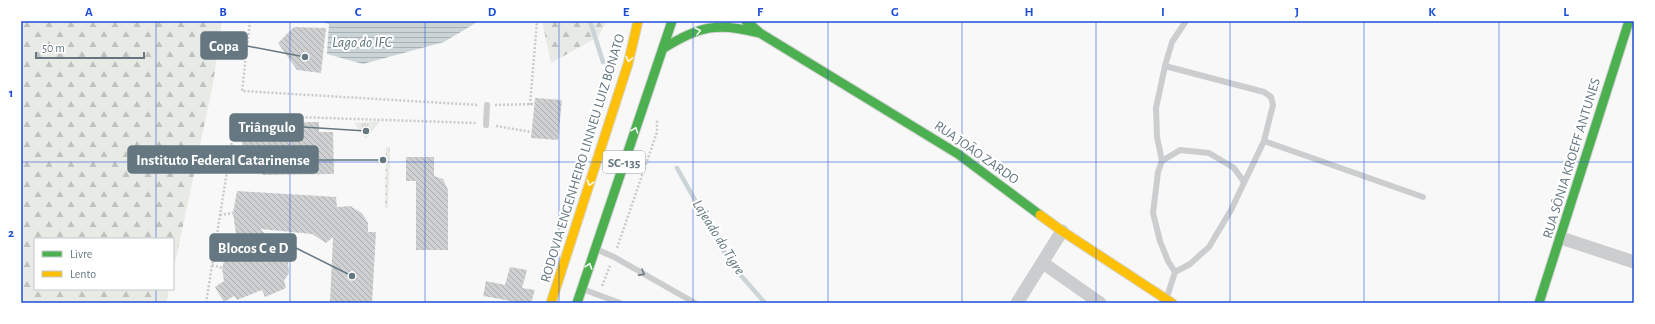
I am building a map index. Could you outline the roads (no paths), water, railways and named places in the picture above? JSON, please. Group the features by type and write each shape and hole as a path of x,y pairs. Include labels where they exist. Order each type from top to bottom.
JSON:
{"main road":[{"name":"RODOVIA ENGENHEIRO LINNEU LUIZ BONATO","path":"551,303 628,64 638,21"},
{"name":"SC-135","path":"577,303 672,21"},
{"name":"RUA JOÃO ZARDO","path":"746,21 760,33 958,154 1062,231 1169,301"},
{"name":"RUA JOÃO ZARDO","path":"664,48 688,34 716,27 744,28 760,33"},
{"name":"RUA SÔNIA KROEFF ANTUNES","path":"1539,303 1629,29"}],"street":[{"path":"1017,303 1062,231"},
{"path":"1560,238 1634,262"},
{"path":"1043,262 1100,303"}],"lane":[{"path":"1169,301 1175,272 1168,261 1160,241 1153,213 1158,172 1162,160 1157,137 1156,108 1172,42 1186,21"},
{"path":"1165,66 1264,92 1271,98 1273,105 1264,141 1231,210 1210,247 1190,264 1175,272"},
{"path":"486,125 487,105"},
{"path":"1264,141 1423,197"},
{"path":"1162,160 1180,150 1209,153 1234,168 1244,182"},
{"path":"594,249 614,257 696,303"},
{"path":"582,289 620,303"}],"water":[{"name":"Lago do IFC","path":"319,21 479,21 444,42 363,64 327,54 329,24"}],"waterway":[{"name":"Lajeado do Tigre","path":"590,21 603,62"},
{"name":"Lajeado do Tigre","path":"677,168 731,264 765,303"}],"place":[{"name":"Copa","path":"305,57"},
{"name":"Triângulo","path":"366,131"},
{"name":"Instituto Federal Catarinense","path":"383,160"},
{"name":"Blocos C e D","path":"352,276"}]}
